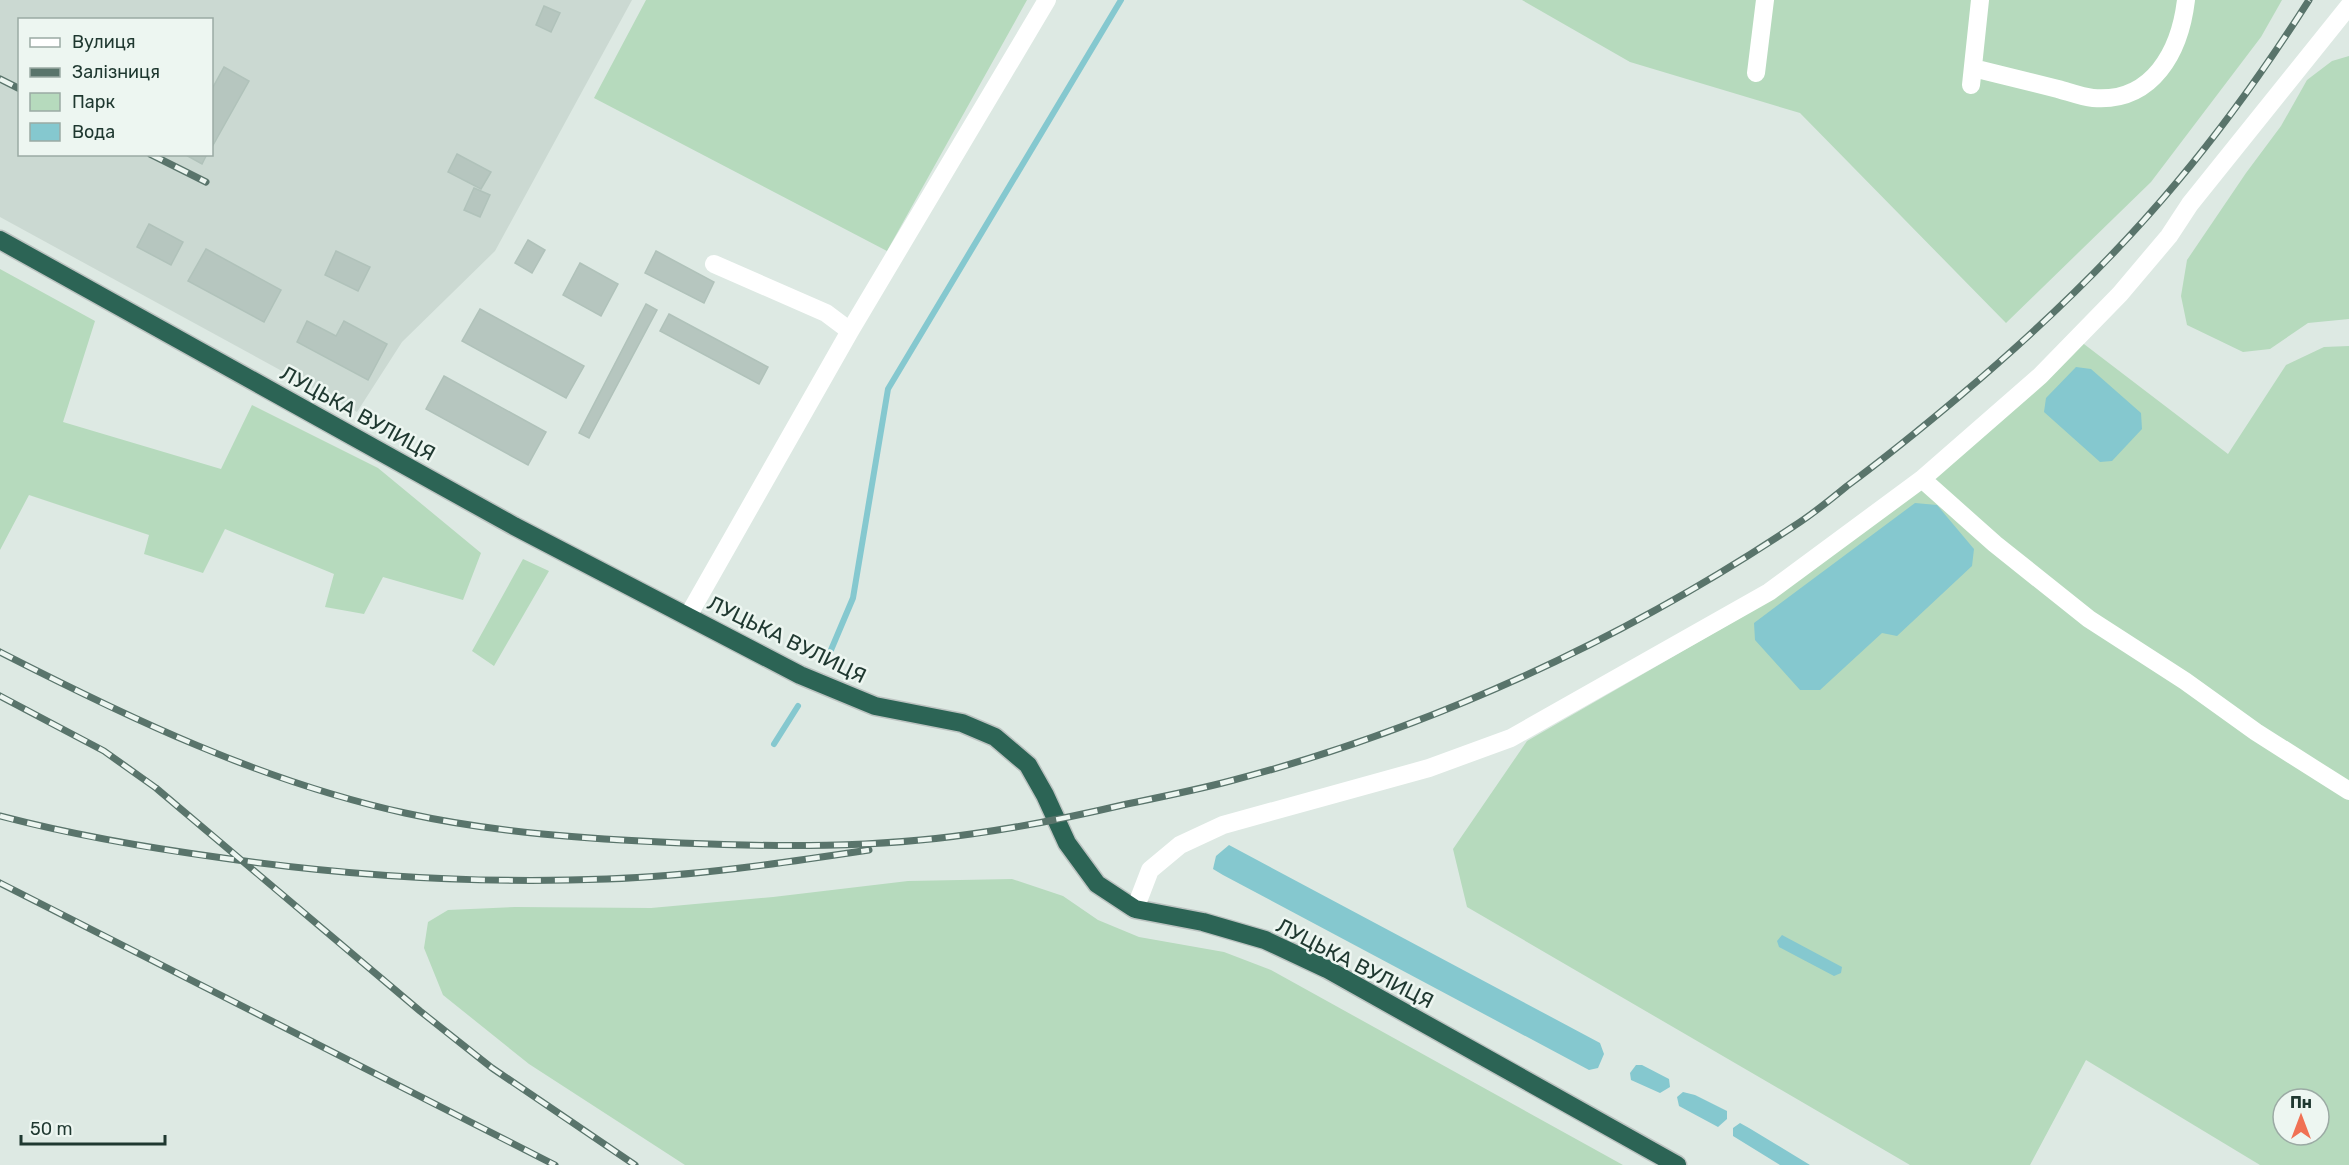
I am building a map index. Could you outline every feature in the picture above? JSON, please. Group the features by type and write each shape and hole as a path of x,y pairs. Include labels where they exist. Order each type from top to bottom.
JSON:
{"highway":[{"name":"ЛУЦЬКА ВУЛИЦЯ","path":"0,240 514,526 800,675 875,706 962,723 995,737 1028,765 1067,843 1097,884 1135,909 1203,922 1265,940 1327,969 1677,1165"}],"street":[{"path":"688,616 850,331 1047,0"},
{"path":"1756,73 1765,0"},
{"path":"1980,0 1972,76 2093,98 2121,96 2146,85 2169,61 2184,22 2186,0"},
{"path":"1135,909 1150,870 1180,845 1223,825 1429,768 1511,738 1769,592 1922,479 2040,376 2120,294 2169,236 2190,204 2349,6"},
{"path":"714,264 826,313 850,331"},
{"path":"1922,479 1995,544 2089,619 2185,681 2256,732 2349,791"}],"shaded area":[{"path":"0,0 632,0 495,251 402,342 357,412 0,217"}],"green space":[{"path":"646,0 1027,0 887,251 594,98"},
{"path":"1522,0 2282,0 2261,37 2151,182 2006,323 1800,113 1630,62"},
{"path":"2349,56 2349,319 2308,323 2270,349 2243,352 2187,325 2181,296 2187,260 2281,126 2307,80 2332,61"},
{"path":"0,269 95,321 63,422 221,469 252,405 378,468 481,553 463,600 383,577 364,614 325,607 334,574 225,529 203,573 144,554 149,535 29,495 0,550"},
{"path":"2080,341 2228,454 2286,365 2324,347 2349,346 2349,1165 2260,1165 2086,1060 2030,1165 1910,1165 1467,907 1453,849 1527,741 1747,614"},
{"path":"523,559 549,571 494,666 472,651"},
{"path":"1012,879 1063,896 1098,920 1139,937 1224,952 1271,970 1623,1165 685,1165 529,1064 443,995 424,948 428,922 448,910 515,907 651,908 773,897 908,881"}],"water":[{"path":"2076,367 2091,369 2141,413 2142,429 2112,461 2100,462 2044,412 2046,398"},
{"path":"1915,503 1937,505 1974,549 1972,566 1897,636 1882,633 1820,690 1800,690 1755,640 1754,623"},
{"path":"1229,845 1600,1043 1604,1054 1598,1068 1589,1070 1213,869 1216,856"},
{"path":"1782,935 1842,967 1841,973 1834,976 1779,947 1777,941"},
{"path":"1636,1065 1642,1065 1669,1079 1670,1087 1660,1093 1631,1080 1630,1073"},
{"path":"1683,1092 1695,1095 1727,1111 1727,1119 1718,1127 1679,1106 1677,1097"},
{"path":"1740,1123 1810,1165 1780,1165 1733,1136 1733,1128"}],"building":[{"path":"544,6 560,13 551,32 536,25"},
{"path":"224,67 249,81 213,145 213,87"},
{"path":"457,154 491,172 481,189 448,172"},
{"path":"188,156 206,156 202,164"},
{"path":"474,188 490,195 480,217 464,210"},
{"path":"149,224 183,242 171,265 137,247"},
{"path":"528,240 545,250 532,273 515,263"},
{"path":"206,249 281,290 264,322 188,281"},
{"path":"336,251 370,267 358,291 325,275"},
{"path":"656,251 714,282 704,303 645,273"},
{"path":"580,263 618,284 601,316 563,295"},
{"path":"646,304 657,310 589,438 579,433"},
{"path":"480,309 584,366 566,398 462,341"},
{"path":"669,314 768,367 759,384 660,331"},
{"path":"307,321 336,336 344,321 387,344 368,380 297,342"},
{"path":"444,376 546,432 528,465 426,409"}],"waterway":[{"path":"831,650 853,598 888,389 1121,0"},
{"path":"774,744 798,706"}],"railway":[{"path":"0,652 147,724 248,766 300,784 405,813 473,826 542,834 753,845 899,842 1030,825 1230,781 1304,760 1378,735 1451,708 1522,677 1662,607 1729,568 1808,517 1961,395 2046,320 2100,267 2152,211 2212,138 2262,70 2309,0"},
{"path":"0,79 18,88"},
{"path":"154,156 206,182"},
{"path":"0,696 104,751 156,788 420,1011 492,1068 635,1165"},
{"path":"0,816 111,840 223,858 319,870 463,879 559,880 673,875 869,850"},
{"path":"0,883 555,1165"}]}
